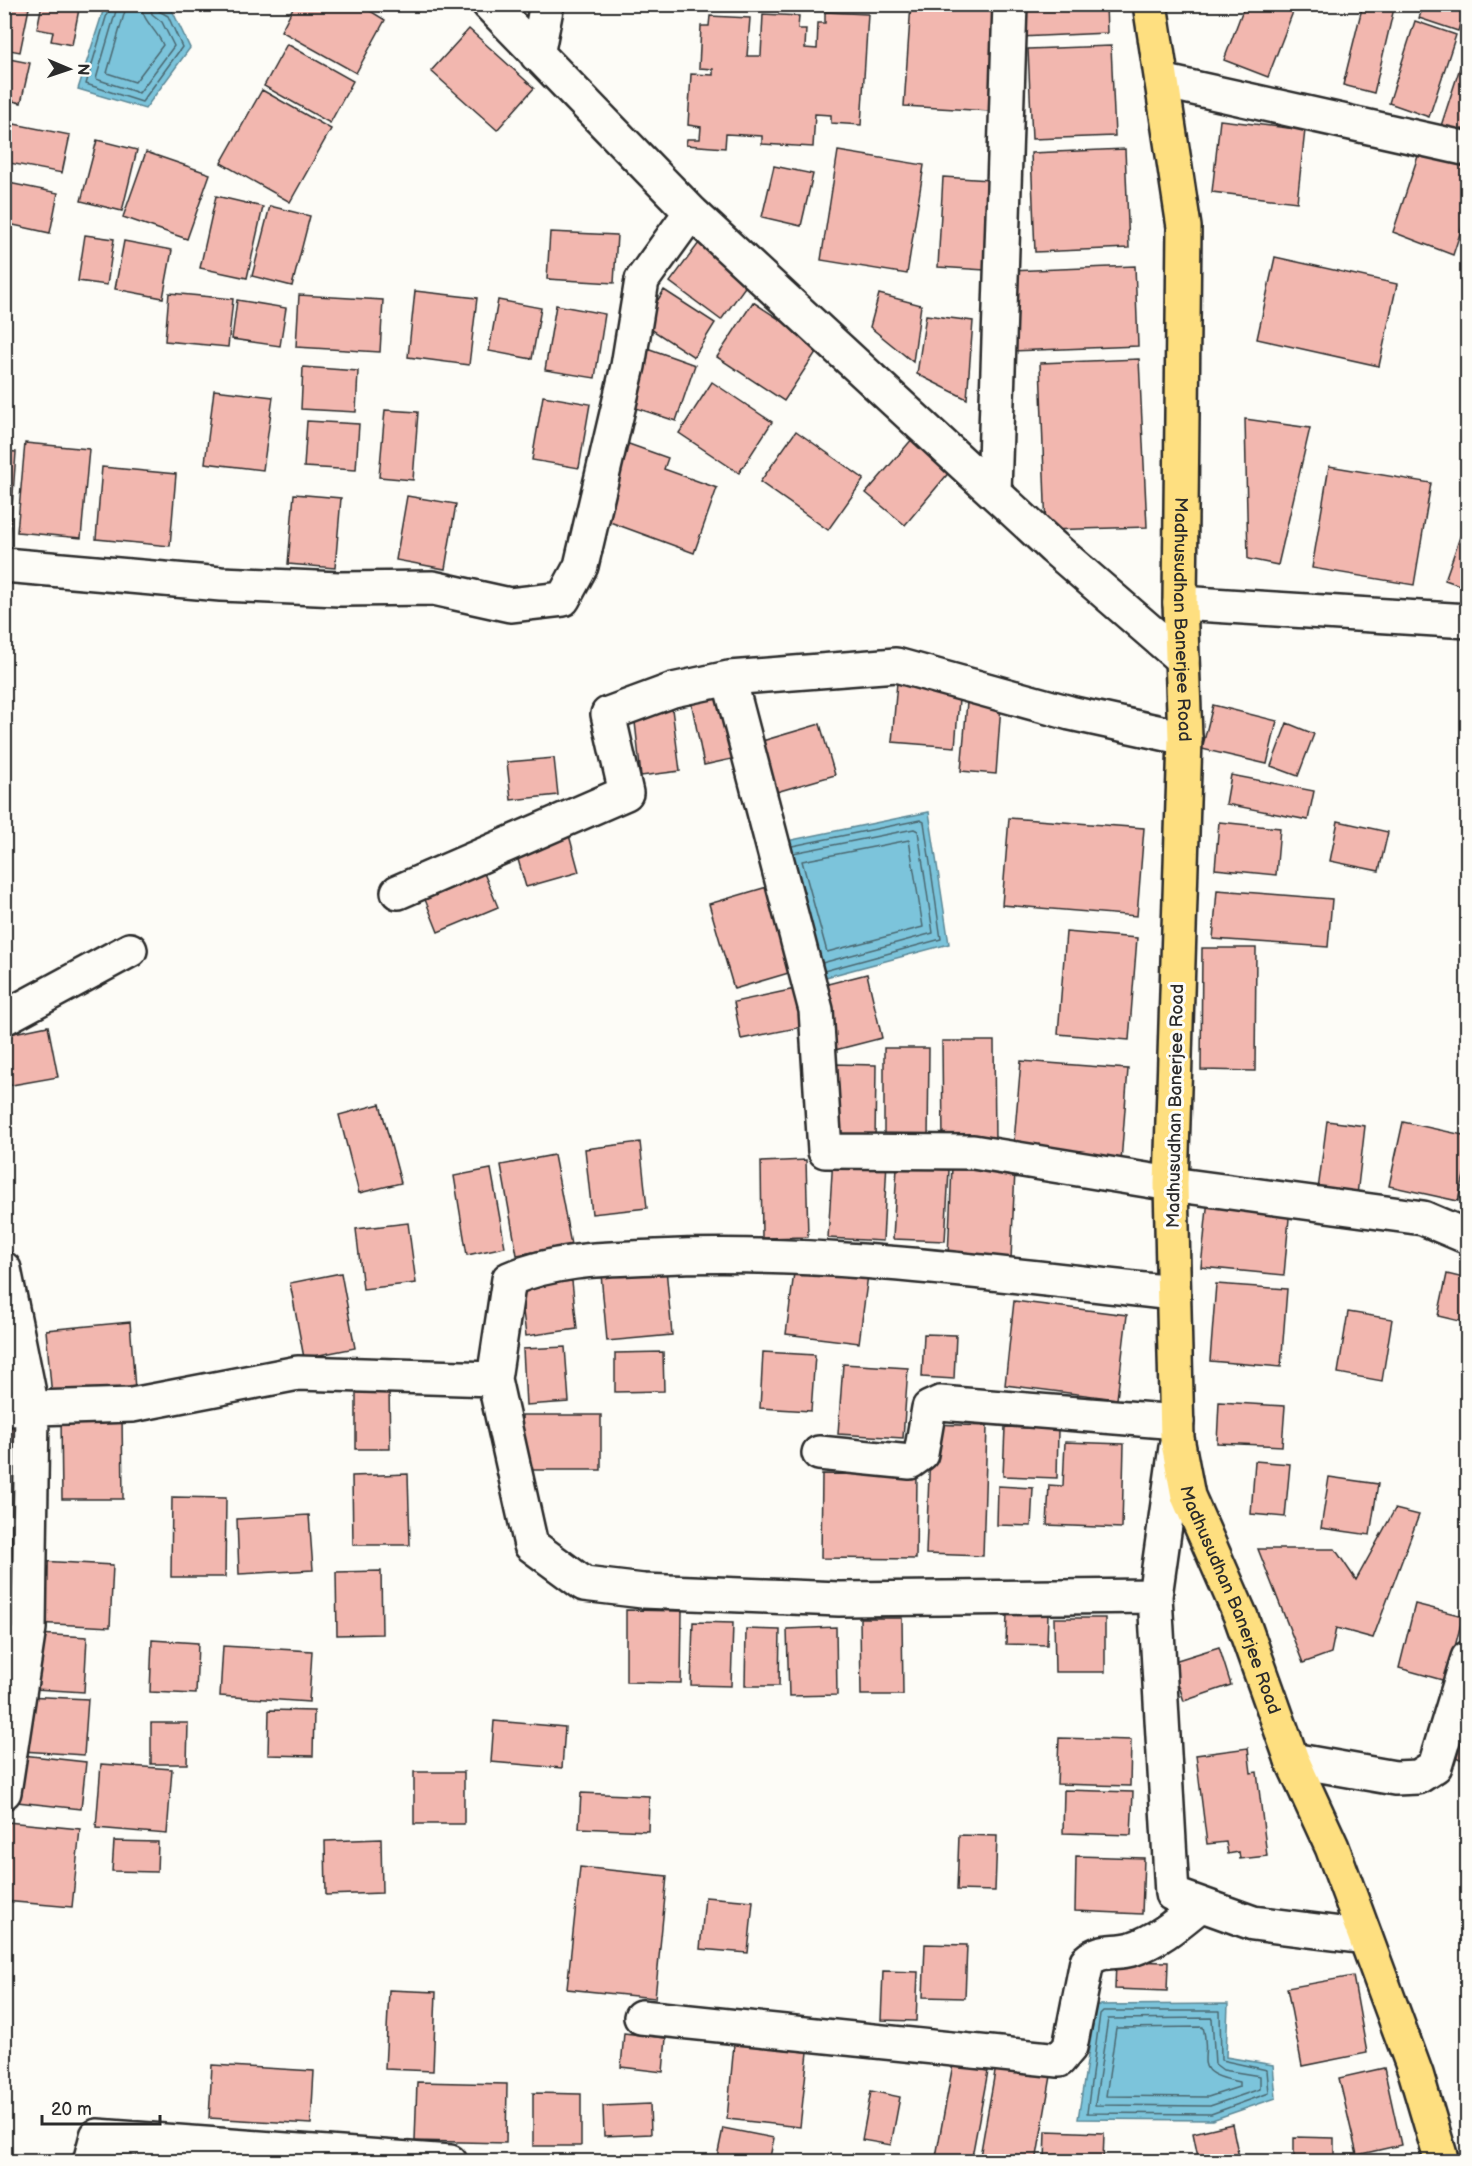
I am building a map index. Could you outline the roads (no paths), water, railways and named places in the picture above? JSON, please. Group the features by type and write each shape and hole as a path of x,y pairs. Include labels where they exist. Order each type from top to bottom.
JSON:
{"main road":[{"name":"Madhusudhan Banerjee Road","path":"1150,4 1184,227 1179,603 1185,738 1171,1184 1177,1430 1188,1496 1241,1617 1292,1760 1332,1846 1416,2074 1442,2162"}],"street":[{"path":"489,4 691,212 994,492 1182,658"},
{"path":"537,55 547,4"},
{"path":"994,492 1010,4"},
{"path":"1161,81 1467,149"},
{"path":"4,566 221,584 339,589 433,588 510,605 563,599 582,566 628,366 642,280 691,212"},
{"path":"1179,603 1467,621"},
{"path":"398,892 626,793 608,714 673,690 729,678 896,665 1070,713 1185,738"},
{"path":"729,678 816,1010 825,1151 973,1152 1171,1184 1423,1218 1467,1237"},
{"path":"4,1018 130,950"},
{"path":"1155,1596 839,1599 643,1592 584,1584 531,1545 494,1379 509,1279 535,1268 570,1261 693,1255 814,1256 1173,1293"},
{"path":"4,1269 18,1408 29,1628 4,1792"},
{"path":"18,1408 132,1405 298,1373 494,1379"},
{"path":"819,1453 910,1462 916,1460 921,1454 929,1408 940,1402 1177,1430 1155,1596 1172,1893 1253,1923 1365,1937"},
{"path":"1292,1760 1395,1778 1418,1777 1435,1766 1467,1658"},
{"path":"641,2017 1059,2060 1064,2057 1070,2047 1087,1961 1095,1954 1130,1950 1165,1934 1200,1905"},
{"path":"90,2162 97,2136 450,2162"}],"water":[{"path":"105,5 157,5 172,10 190,48 145,109 78,89"},
{"path":"929,812 949,944 811,981 772,844"},
{"path":"1228,2004 1226,2057 1273,2065 1276,2098 1212,2120 1078,2119 1096,2005"}]}
